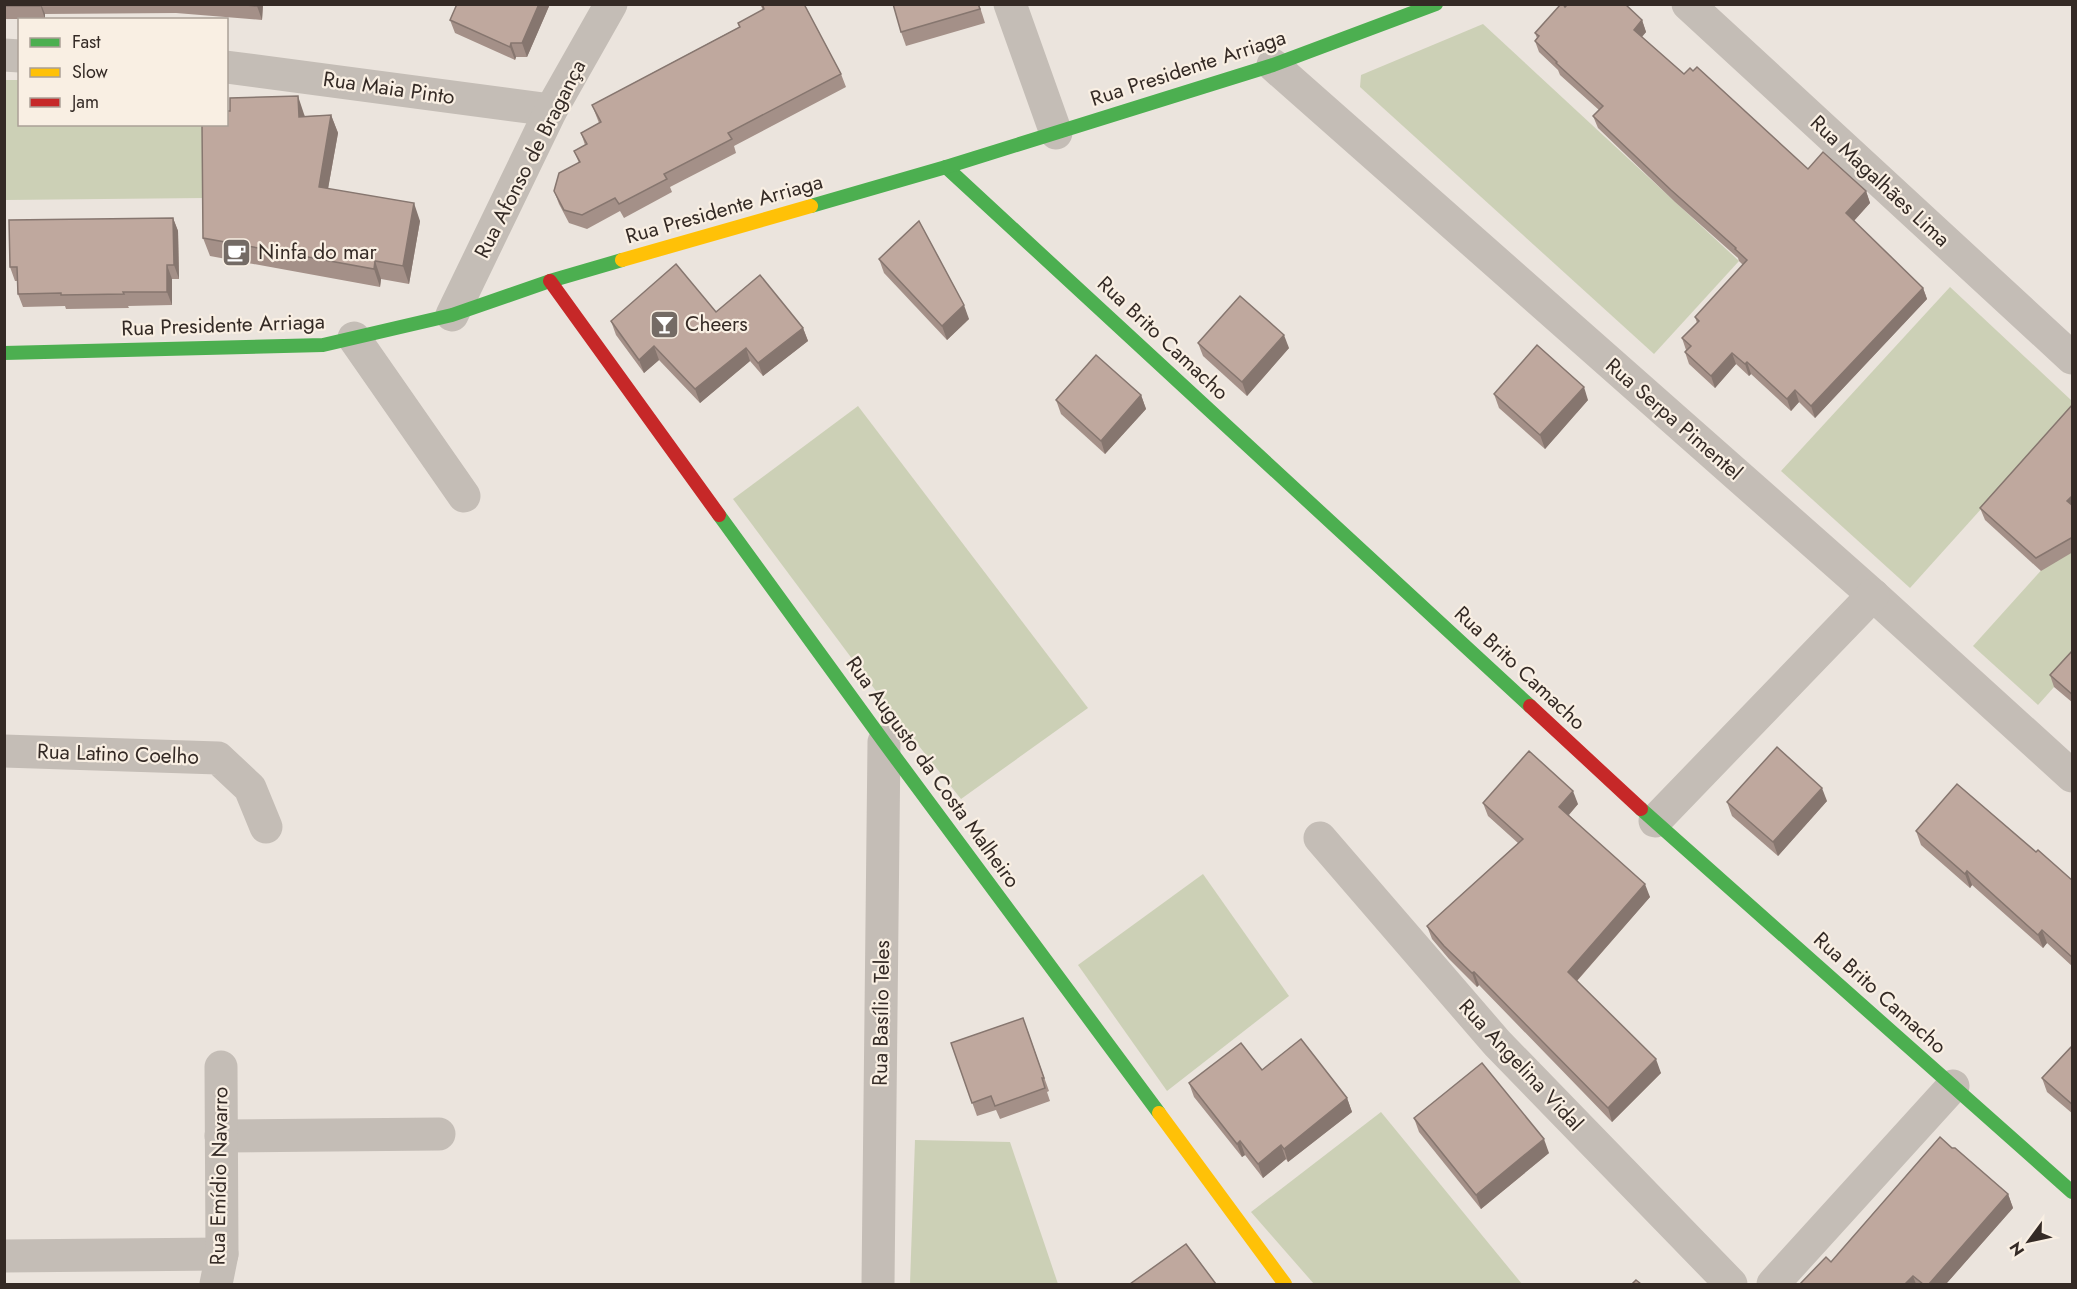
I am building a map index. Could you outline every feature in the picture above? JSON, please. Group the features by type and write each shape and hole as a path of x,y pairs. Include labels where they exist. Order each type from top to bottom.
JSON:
{"street":[{"name":"Rua Afonso de Bragança","path":"452,315 551,110 611,4"},
{"path":"1011,4 1056,133"},
{"name":"Rua Presidente Arriaga","path":"4,353 323,345 452,315 550,281 1056,133 1273,64 1436,4"},
{"name":"Rua Magalhães Lima","path":"1688,4 2073,358"},
{"name":"Rua Serpa Pimentel","path":"1273,64 2073,776"},
{"name":"Rua Maia Pinto","path":"228,67 551,110"},
{"name":"Rua Brito Camacho","path":"946,167 1655,821 2073,1192"},
{"name":"Rua Augusto da Costa Malheiro","path":"550,281 884,742 1285,1284"},
{"path":"354,338 464,496"},
{"path":"1655,821 1873,596"},
{"name":"Rua Basílio Teles","path":"878,1284 884,742"},
{"name":"Rua Latino Coelho","path":"4,751 218,758 250,788 266,827"},
{"name":"Rua Angelina Vidal","path":"1320,838 1497,1043 1731,1284"},
{"name":"Rua Emídio Navarro","path":"219,1269 221,1067"},
{"path":"1773,1284 1953,1086"},
{"path":"221,1136 439,1134"},
{"path":"4,1256 219,1269"}],"green space":[{"path":"1483,24 1739,261 1654,354 1360,87 1361,75"},
{"path":"4,80 18,80 18,126 205,126 204,198 5,200"},
{"path":"1950,287 2072,401 2072,408 1910,588 1781,471"},
{"path":"858,406 1088,708 961,799 888,707 733,499"},
{"path":"2072,536 2072,667 2038,705 1973,646"},
{"path":"1203,874 1289,996 1167,1091 1078,965"},
{"path":"1381,1112 1522,1284 1314,1284 1251,1212"},
{"path":"915,1140 1010,1142 1058,1284 910,1284"}],"building":[{"path":"4,4 40,4 40,6 4,6"},
{"path":"457,4 539,4 522,43 511,43 510,47 450,20"},
{"path":"762,4 804,4 841,74 728,133 732,139 664,174 667,179 619,204 615,198 582,215 564,210 554,191 559,173 580,162 574,151 587,144 581,133 601,122 592,105 740,27 738,23 764,9"},
{"path":"893,4 978,4 980,9 901,32"},
{"path":"1561,4 1565,7 1568,4 1625,4 1642,20 1634,30 1684,74 1690,68 1693,71 1697,67 1808,169 1823,152 1866,191 1846,213 1923,288 1811,406 1795,390 1787,399 1747,362 1745,364 1732,353 1711,376 1685,352 1691,346 1682,338 1699,321 1695,317 1747,260 1593,116 1603,106 1535,41 1539,36 1535,33"},
{"path":"298,96 299,117 331,115 319,187 414,203 403,266 375,261 374,269 203,238 202,126 228,126 230,98"},
{"path":"173,218 174,265 167,265 167,292 18,294 17,267 10,267 9,220"},
{"path":"919,221 964,305 942,326 879,259"},
{"path":"676,264 716,312 760,275 803,328 758,363 746,348 695,389 654,346 639,360 611,321"},
{"path":"1240,296 1284,335 1242,382 1198,343"},
{"path":"1537,345 1584,387 1540,435 1494,394"},
{"path":"1096,355 1141,395 1101,441 1056,400"},
{"path":"2073,404 2073,495 2067,501 2073,506 2073,537 2036,558 1980,508"},
{"path":"2073,650 2073,695 2050,675"},
{"path":"1777,747 1822,788 1773,842 1727,802"},
{"path":"1529,751 1573,791 1559,807 1645,884 1568,972 1656,1059 1608,1108 1474,972 1472,973 1444,946 1427,926 1523,839 1483,803"},
{"path":"1957,784 2073,881 2073,958 2042,930 2038,935 1967,871 1965,874 1916,831"},
{"path":"1023,1018 1044,1078 1042,1078 1045,1088 995,1106 991,1096 972,1103 951,1043"},
{"path":"1301,1039 1347,1098 1284,1149 1281,1145 1258,1164 1240,1141 1237,1144 1189,1083 1241,1043 1262,1070"},
{"path":"2073,1045 2073,1105 2042,1078"},
{"path":"1482,1063 1544,1139 1476,1195 1414,1118"},
{"path":"1940,1137 2008,1194 1929,1284 1923,1284 1913,1276 1905,1284 1800,1284 1826,1257 1831,1262"},
{"path":"1186,1244 1216,1284 1130,1284"}],"traffic: fast":[{"path":"811,206 946,167 1273,65 1436,4"},
{"path":"946,167 1530,706"},
{"path":"4,353 323,345 452,315 550,281 622,260"},
{"path":"719,515 1159,1113"},
{"path":"1641,809 2072,1192"}],"traffic: slow":[{"path":"622,260 811,206"},
{"path":"1159,1113 1285,1284"}],"traffic: jam":[{"path":"550,281 719,515"},
{"path":"1530,706 1641,809"}],"place":[{"name":"Ninfa do mar","path":"237,252"},
{"name":"Cheers","path":"664,324"}]}
